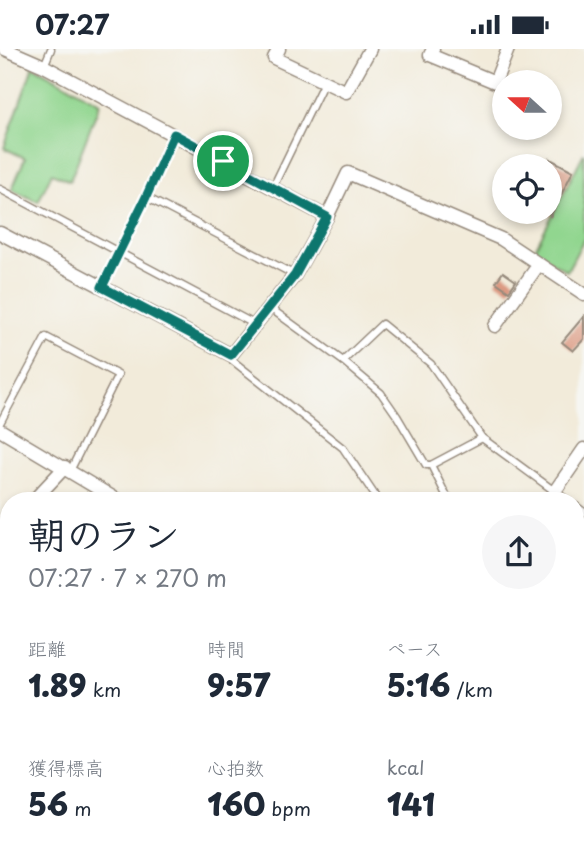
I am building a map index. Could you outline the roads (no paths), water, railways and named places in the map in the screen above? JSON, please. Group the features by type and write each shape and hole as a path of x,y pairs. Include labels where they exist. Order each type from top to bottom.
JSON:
{"street":[{"path":"5,49 44,66 327,217"},
{"path":"279,49 274,58 346,92 370,49"},
{"path":"433,49 430,55 495,82 508,49"},
{"path":"0,233 231,355 295,275 348,173 501,239 584,294"},
{"path":"495,326 539,264"},
{"path":"0,430 104,492"},
{"path":"555,491 584,449"},
{"path":"43,492 67,469"}],"lane":[{"path":"44,66 51,49"},
{"path":"273,187 324,82"},
{"path":"102,287 174,134"},
{"path":"0,190 254,324"},
{"path":"146,197 295,275"},
{"path":"270,308 343,361 381,393 426,465 431,465 482,438"},
{"path":"343,361 382,324 431,364 482,438 555,491"},
{"path":"0,423 46,337 118,375 67,469"},
{"path":"231,355 233,361 344,448 373,492"},
{"path":"431,465 441,492"}]}
